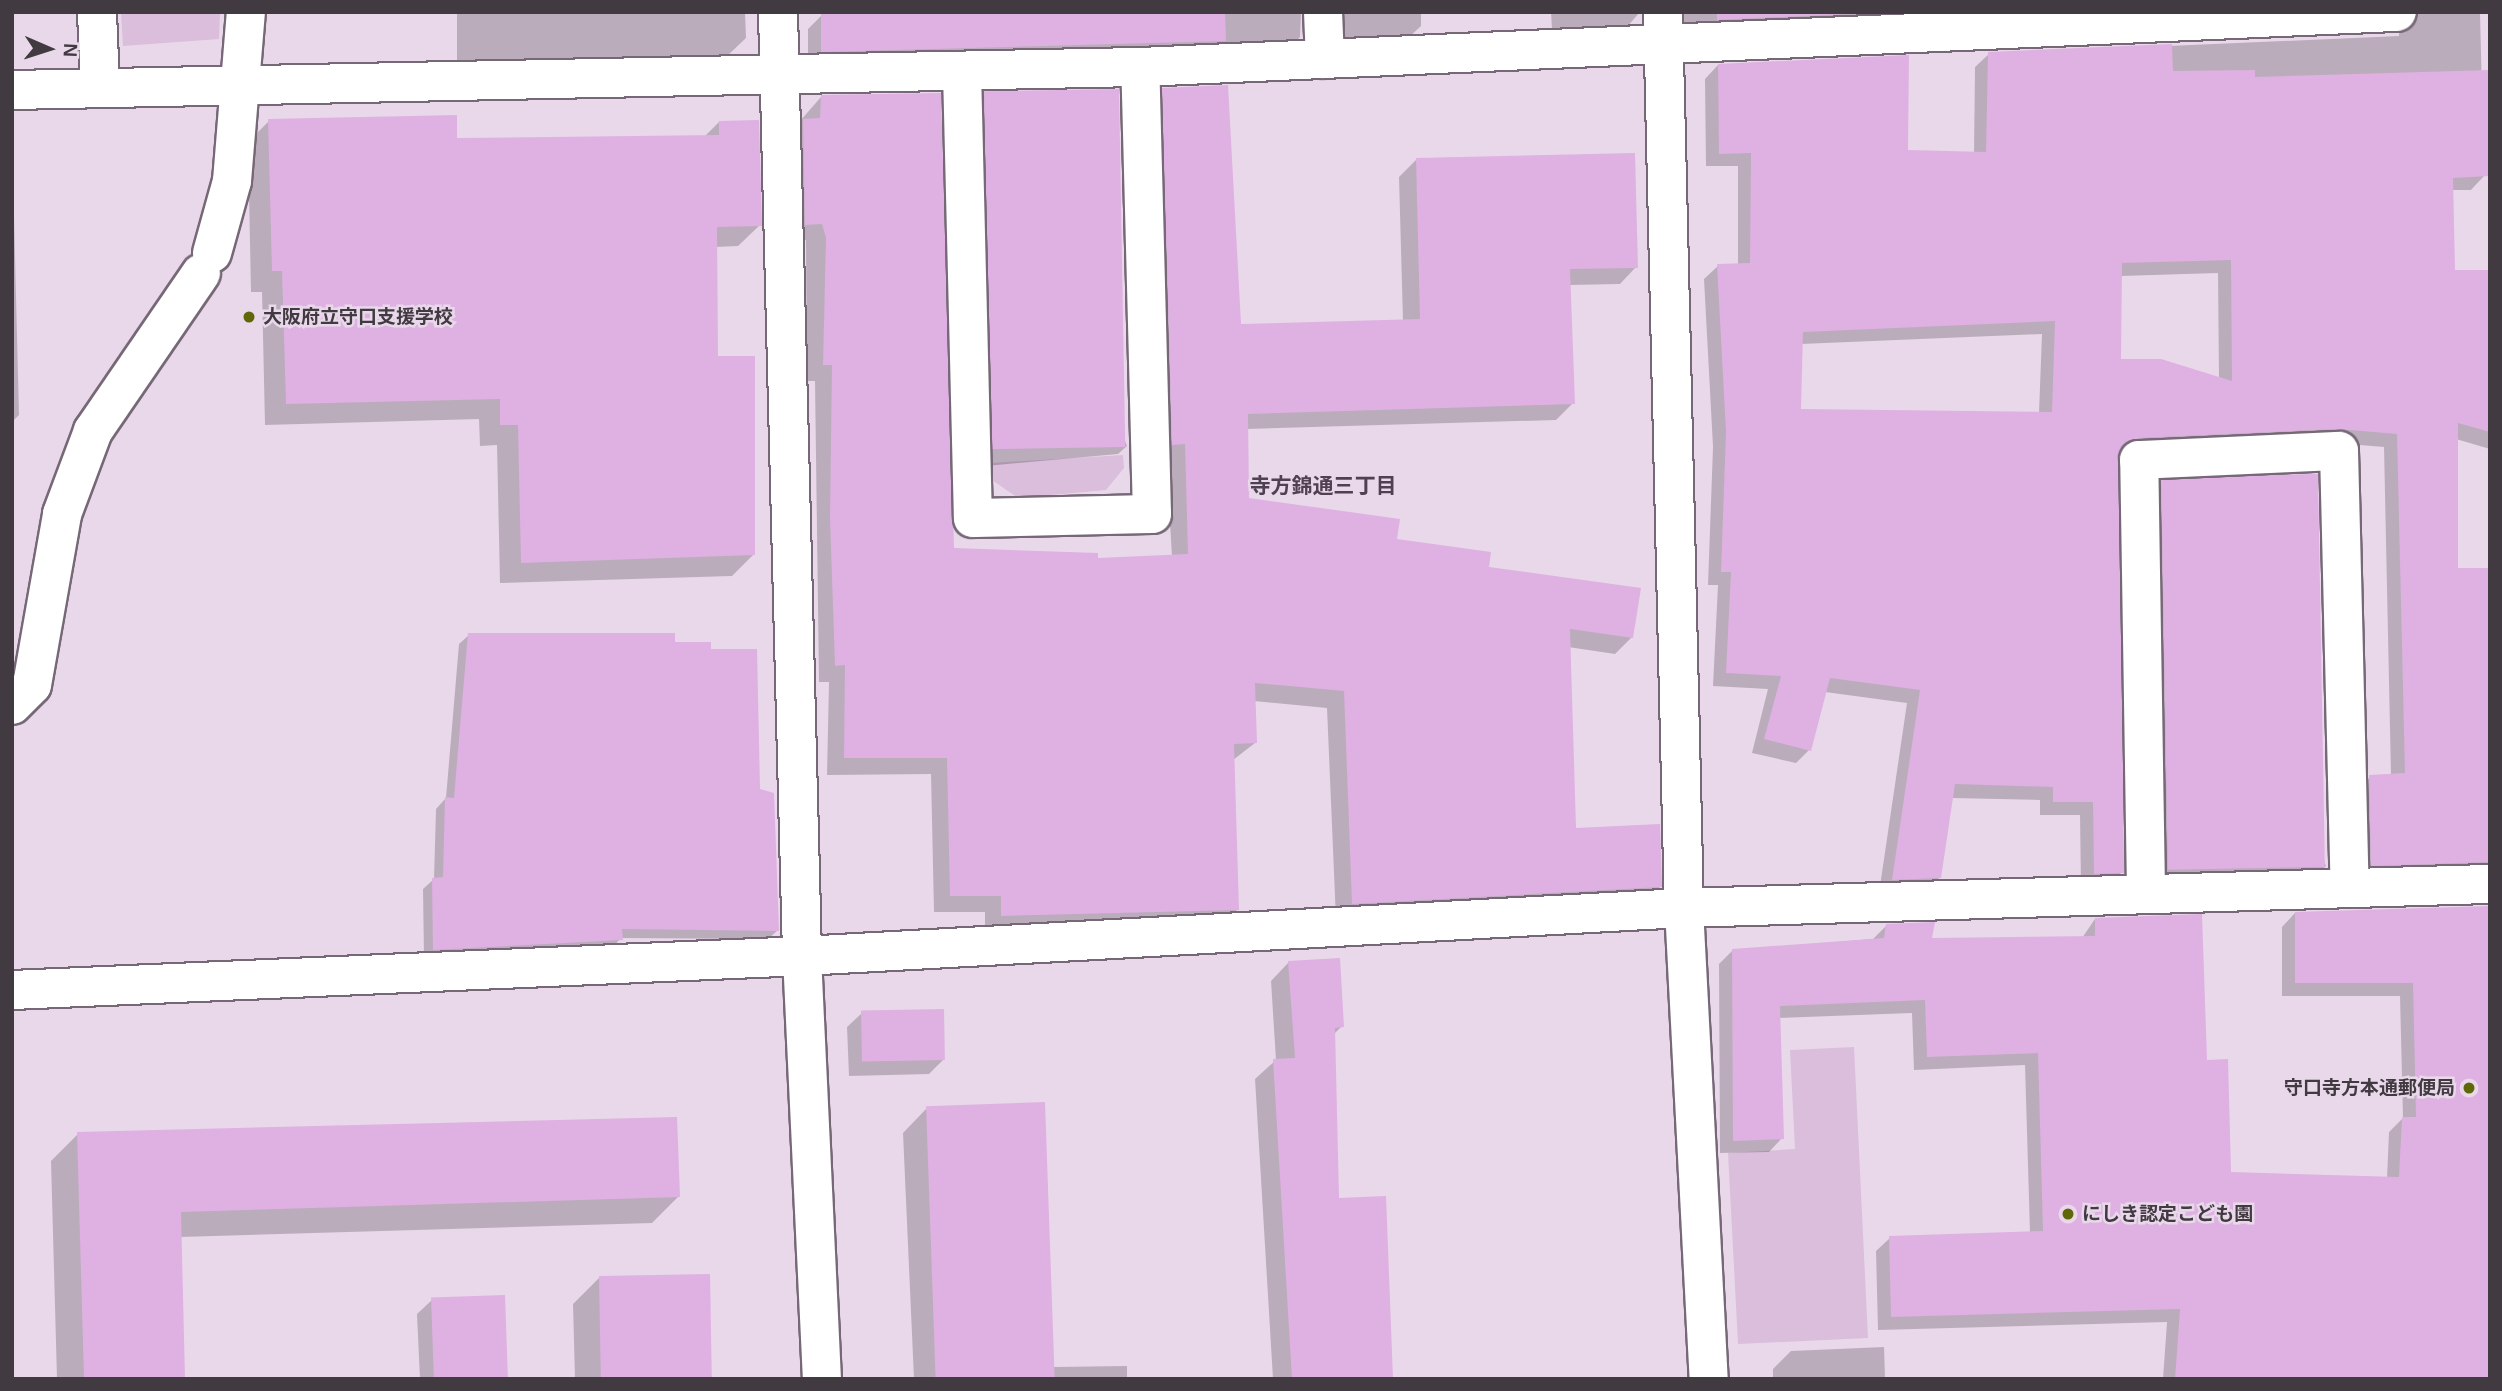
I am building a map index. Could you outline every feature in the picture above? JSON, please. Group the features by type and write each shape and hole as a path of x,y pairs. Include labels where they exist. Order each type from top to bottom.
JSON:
{"street":[{"path":"97,12 100,87"},
{"path":"12,705 32,685 62,514 93,431 207,263 232,181 246,12"},
{"path":"778,12 802,956 822,1379"},
{"path":"1323,12 1325,59"},
{"path":"12,90 779,70 962,71 1140,67 1325,59 1664,28 2397,12"},
{"path":"1664,28 1684,908 1709,1379"},
{"path":"962,71 973,518 1152,514 1140,67"},
{"path":"2146,891 2139,460 2339,450 2350,887"},
{"path":"12,990 802,956 1684,908 2146,891 2490,884"}],"shaded area":[{"path":"121,12 220,12 219,39 123,46"},
{"path":"1123,455 1124,468 1106,490 1018,498 992,480 991,463"},
{"path":"1854,1047 1868,1338 1738,1344 1728,1153 1795,1149 1790,1050"}],"building":[{"path":"1225,12 1226,41 821,52 821,13"},
{"path":"1717,12 1891,12 1717,20"},
{"path":"2172,44 2173,71 2255,70 2255,77 2490,70 2490,176 2453,178 2455,270 2490,270 2490,432 2458,423 2458,568 2490,568 2490,862 2371,866 2369,775 2405,773 2397,434 2338,429 2138,438 2120,450 2124,873 2094,874 2093,802 2053,802 2053,787 1955,784 1941,878 1892,880 1920,690 1830,678 1811,751 1764,739 1781,676 1726,673 1731,572 1721,572 1726,432 1717,264 1750,263 1751,153 1719,154 1718,64 1909,55 1908,150 1986,152 1988,52","holes":["2231,260 2232,381 2161,359 2121,359 2122,263","2055,321 2052,412 1801,409 1803,332"]},
{"path":"1228,85 1241,324 1420,319 1416,158 1635,153 1638,268 1570,269 1575,404 1248,414 1249,498 1400,519 1397,539 1491,552 1489,567 1641,588 1633,638 1570,629 1576,828 1660,824 1662,887 1352,904 1344,691 1255,683 1257,743 1234,744 1239,910 1001,916 1001,896 950,896 947,758 844,758 845,665 835,666 830,518 832,365 823,365 826,238 822,224 805,225 803,119 820,118 821,95 941,93 954,548 1098,553 1098,558 1188,554 1185,444 1172,445 1162,88"},
{"path":"1119,89 1125,447 990,449 984,91"},
{"path":"457,115 457,138 719,135 719,121 759,120 762,226 717,227 718,356 755,356 755,555 521,563 518,425 500,425 500,399 286,404 282,271 272,271 268,119"},
{"path":"2318,474 2325,867 2168,870 2161,477"},
{"path":"468,633 675,633 675,642 711,642 711,649 757,649 760,789 774,793 779,931 622,929 623,940 433,950 432,878 443,877 445,797 454,798"},
{"path":"2490,906 2490,1379 2175,1379 2180,1309 1891,1317 1889,1236 2043,1231 2038,1053 1927,1057 1925,1000 1780,1006 1784,1139 1733,1141 1732,949 1884,938 1886,924 1935,922 1932,938 2095,936 2095,918 2202,914 2207,1060 2228,1059 2231,1172 2399,1177 2402,1117 2416,1117 2413,983 2295,983 2295,912"},
{"path":"1340,958 1344,1027 1335,1028 1339,1198 1386,1196 1393,1379 1292,1379 1273,1059 1295,1058 1288,961"},
{"path":"944,1009 945,1060 862,1061 861,1010"},
{"path":"1045,1102 1055,1379 936,1379 926,1106"},
{"path":"677,1117 680,1197 181,1212 185,1379 84,1379 77,1132"},
{"path":"710,1274 712,1379 601,1379 599,1276"},
{"path":"505,1295 508,1379 434,1379 431,1298"}],"place":[{"name":"大阪府立守口支援学校","path":"249,317"},
{"name":"守口寺方本通郵便局","path":"2469,1088"},
{"name":"にしき認定こども園","path":"2068,1214"}],"district":[{"name":"寺方錦通三丁目","path":"1323,486"}]}
